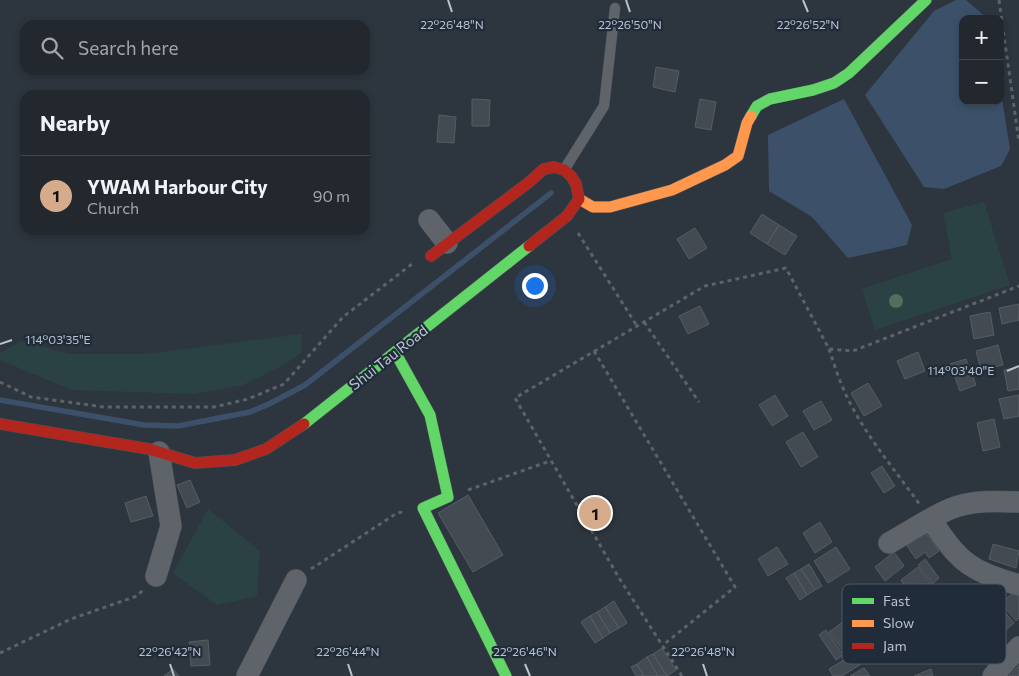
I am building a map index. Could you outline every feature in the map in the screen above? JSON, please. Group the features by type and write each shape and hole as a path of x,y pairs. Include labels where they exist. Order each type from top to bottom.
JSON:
{"street":[{"path":"429,220 439,249 544,169 554,167 564,170 571,176 576,184 579,199 593,207 610,206 672,190 726,165 738,156 747,123 757,106 770,99 813,90 834,83 849,73 926,0"},
{"name":"Shui Tau Road","path":"0,424 149,449 195,463 235,460 266,449 306,422 567,216 579,199"},
{"path":"395,352 430,415 448,497 423,508 506,676"},
{"path":"156,576 170,526 159,452"},
{"path":"889,544 950,509 966,504 1004,501 1019,502"},
{"path":"931,520 958,555 977,569 998,579 1019,585"},
{"path":"247,676 296,580"},
{"path":"1006,661 1019,647"},
{"path":"992,676 1003,664"}],"lane":[{"path":"564,170 604,106 615,8"}],"path":[{"path":"1000,0 1019,142"},
{"path":"567,216 637,326"},
{"path":"0,382 31,397 104,407 214,407 248,399 284,384 343,317 416,260"},
{"path":"682,676 619,578 515,398 705,286 786,268 829,349 850,404 881,453 931,520"},
{"path":"829,349 853,352 1019,286"},
{"path":"644,322 699,402"},
{"path":"594,352 735,587 663,645"},
{"path":"448,497 550,461"},
{"path":"296,580 397,513 423,508"},
{"path":"0,653 72,619 137,596 156,576"}],"green space":[{"path":"984,202 1010,285 875,330 862,289 952,259 943,213"},
{"path":"302,334 301,353 284,365 243,385 192,394 72,390 0,360 0,353 21,341 70,354 145,354"},
{"path":"208,509 260,551 257,596 217,605 173,573"}],"water":[{"path":"956,0 966,0 983,15 959,15 959,105 1003,105 1010,149 1001,166 944,189 924,187 865,95 934,11"},
{"path":"844,99 912,225 907,245 848,258 812,217 769,191 768,135"}],"building":[{"path":"656,67 679,71 675,92 653,87"},
{"path":"472,99 490,100 489,126 472,126"},
{"path":"700,99 716,102 711,130 695,127"},
{"path":"439,115 456,117 454,143 437,142"},
{"path":"762,214 779,225 767,244 750,233"},
{"path":"779,225 797,236 785,255 767,244"},
{"path":"695,228 707,248 689,259 677,239"},
{"path":"1019,304 1019,320 1002,324 999,308"},
{"path":"700,306 709,324 688,334 679,316"},
{"path":"990,312 994,335 974,339 970,316"},
{"path":"998,345 1003,365 981,370 976,351"},
{"path":"918,352 925,371 905,379 897,361"},
{"path":"966,359 976,385 960,391 950,364"},
{"path":"1019,367 1019,389 1008,391 1004,370"},
{"path":"868,383 882,406 864,416 851,393"},
{"path":"775,395 788,416 772,426 759,405"},
{"path":"1019,395 1019,416 1004,419 999,399"},
{"path":"821,401 832,420 814,430 803,411"},
{"path":"994,419 1000,447 983,451 977,423"},
{"path":"803,432 818,457 801,467 786,442"},
{"path":"882,466 895,486 884,493 871,473"},
{"path":"190,480 200,502 187,508 177,485"},
{"path":"468,495 503,555 473,572 438,513"},
{"path":"146,496 153,516 131,522 125,503"},
{"path":"820,522 832,542 815,553 803,533"},
{"path":"925,532 939,551 929,558 925,552 916,559 907,546"},
{"path":"993,544 1019,551 1016,568 989,559"},
{"path":"777,547 788,564 768,576 758,559"},
{"path":"836,547 850,569 828,583 814,561"},
{"path":"894,552 904,566 885,581 875,567"},
{"path":"925,559 939,578 932,584 918,565"},
{"path":"809,564 822,586 815,590 801,569"},
{"path":"918,567 930,584 904,584 901,580"},
{"path":"801,569 815,590 807,595 794,573"},
{"path":"794,573 807,595 800,600 786,578"},
{"path":"1017,590 1019,592 1019,618 1016,621 1006,609 1006,599"},
{"path":"614,601 627,623 619,628 605,607"},
{"path":"605,607 619,628 610,633 597,612"},
{"path":"597,612 610,633 603,638 590,616"},
{"path":"1006,613 1014,623 1006,630"},
{"path":"590,616 603,638 595,643 581,622"},
{"path":"842,623 842,650 829,632"},
{"path":"826,630 842,656 836,660 819,635"},
{"path":"208,640 210,665 191,666 189,642"},
{"path":"662,648 676,670 667,676 653,654"},
{"path":"653,654 667,676 658,676 647,657"},
{"path":"647,657 658,676 644,676 637,664"},
{"path":"842,661 842,664 861,664 842,676 833,676 829,669"},
{"path":"637,664 644,676 636,676 631,667"},
{"path":"1019,665 1019,676 1009,676"},
{"path":"864,668 870,676 850,676"},
{"path":"173,669 179,676 164,676"},
{"path":"931,669 933,676 914,676"}],"waterway":[{"path":"0,400 144,425 178,426 250,412 305,385 551,193"}],"traffic: fast":[{"path":"751,116 757,106 770,99 813,90 834,83 849,73 926,0"},
{"path":"304,424 529,246"},
{"path":"395,352 430,415 448,497 423,508 506,676"}],"traffic: slow":[{"path":"579,199 593,207 610,207 672,190 725,165 738,156 747,123 751,116"}],"traffic: jam":[{"path":"431,256 544,169 554,167 564,170 576,184 579,199 567,216 529,246"},
{"path":"0,424 149,449 195,463 235,460 266,449 304,424"}],"place":[{"name":"YWAM Harbour City","path":"595,513"}]}
